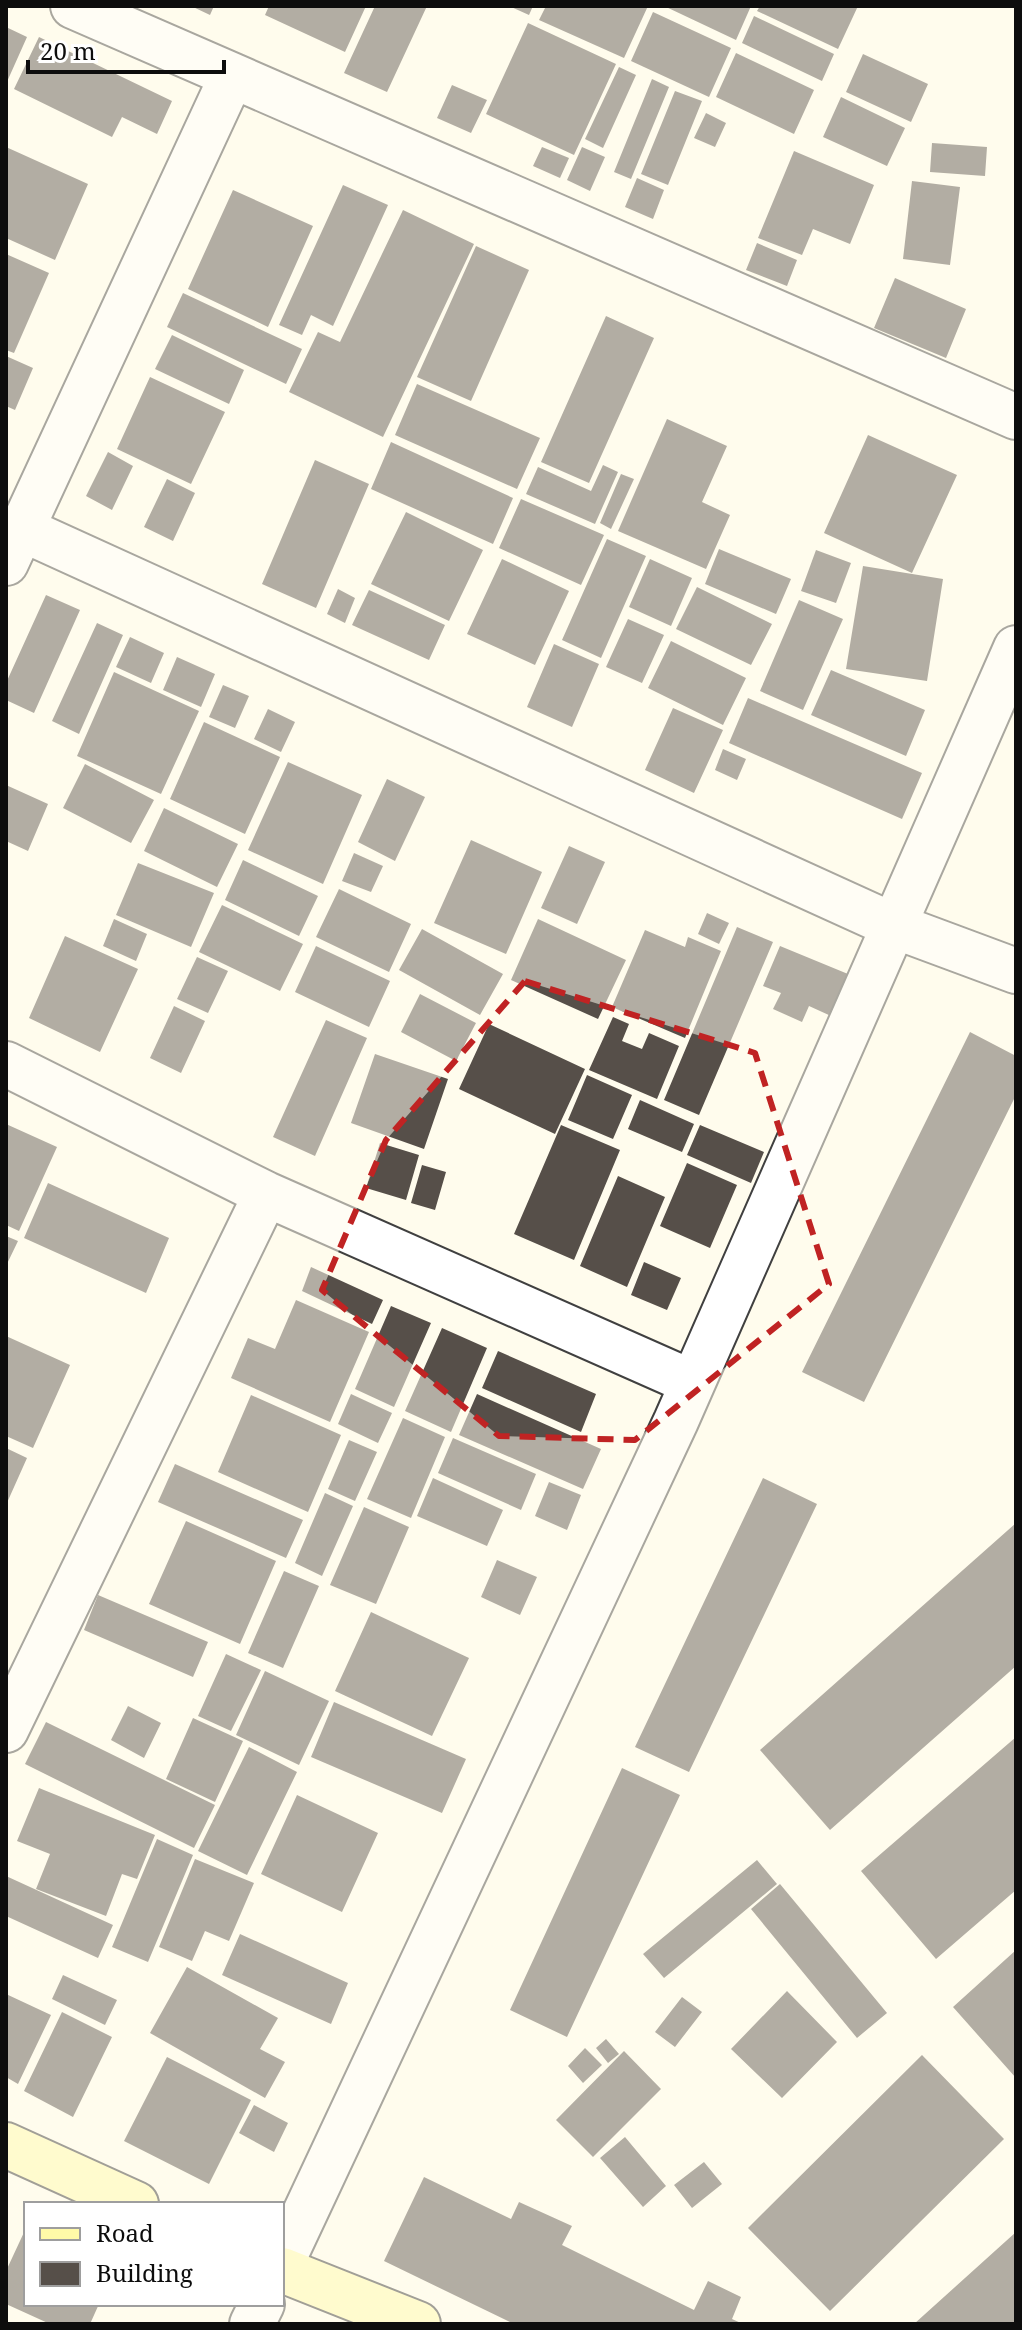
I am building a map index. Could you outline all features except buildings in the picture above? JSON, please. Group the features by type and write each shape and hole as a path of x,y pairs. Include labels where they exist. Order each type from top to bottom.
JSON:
{"main road":[{"path":"6,2145 132,2202"},
{"path":"284,2271 418,2324"}],"street":[{"path":"73,6 1016,417"},
{"path":"232,76 14,546 892,925 1016,971"},
{"path":"284,2258 691,1382 1016,648"},
{"path":"6,1064 266,1194 691,1382"},
{"path":"6,1730 266,1194"},
{"path":"252,2324 261,2306"}],"highlighted area":[{"path":"525,981 755,1053 829,1284 635,1440 499,1436 322,1290 386,1140"}]}
